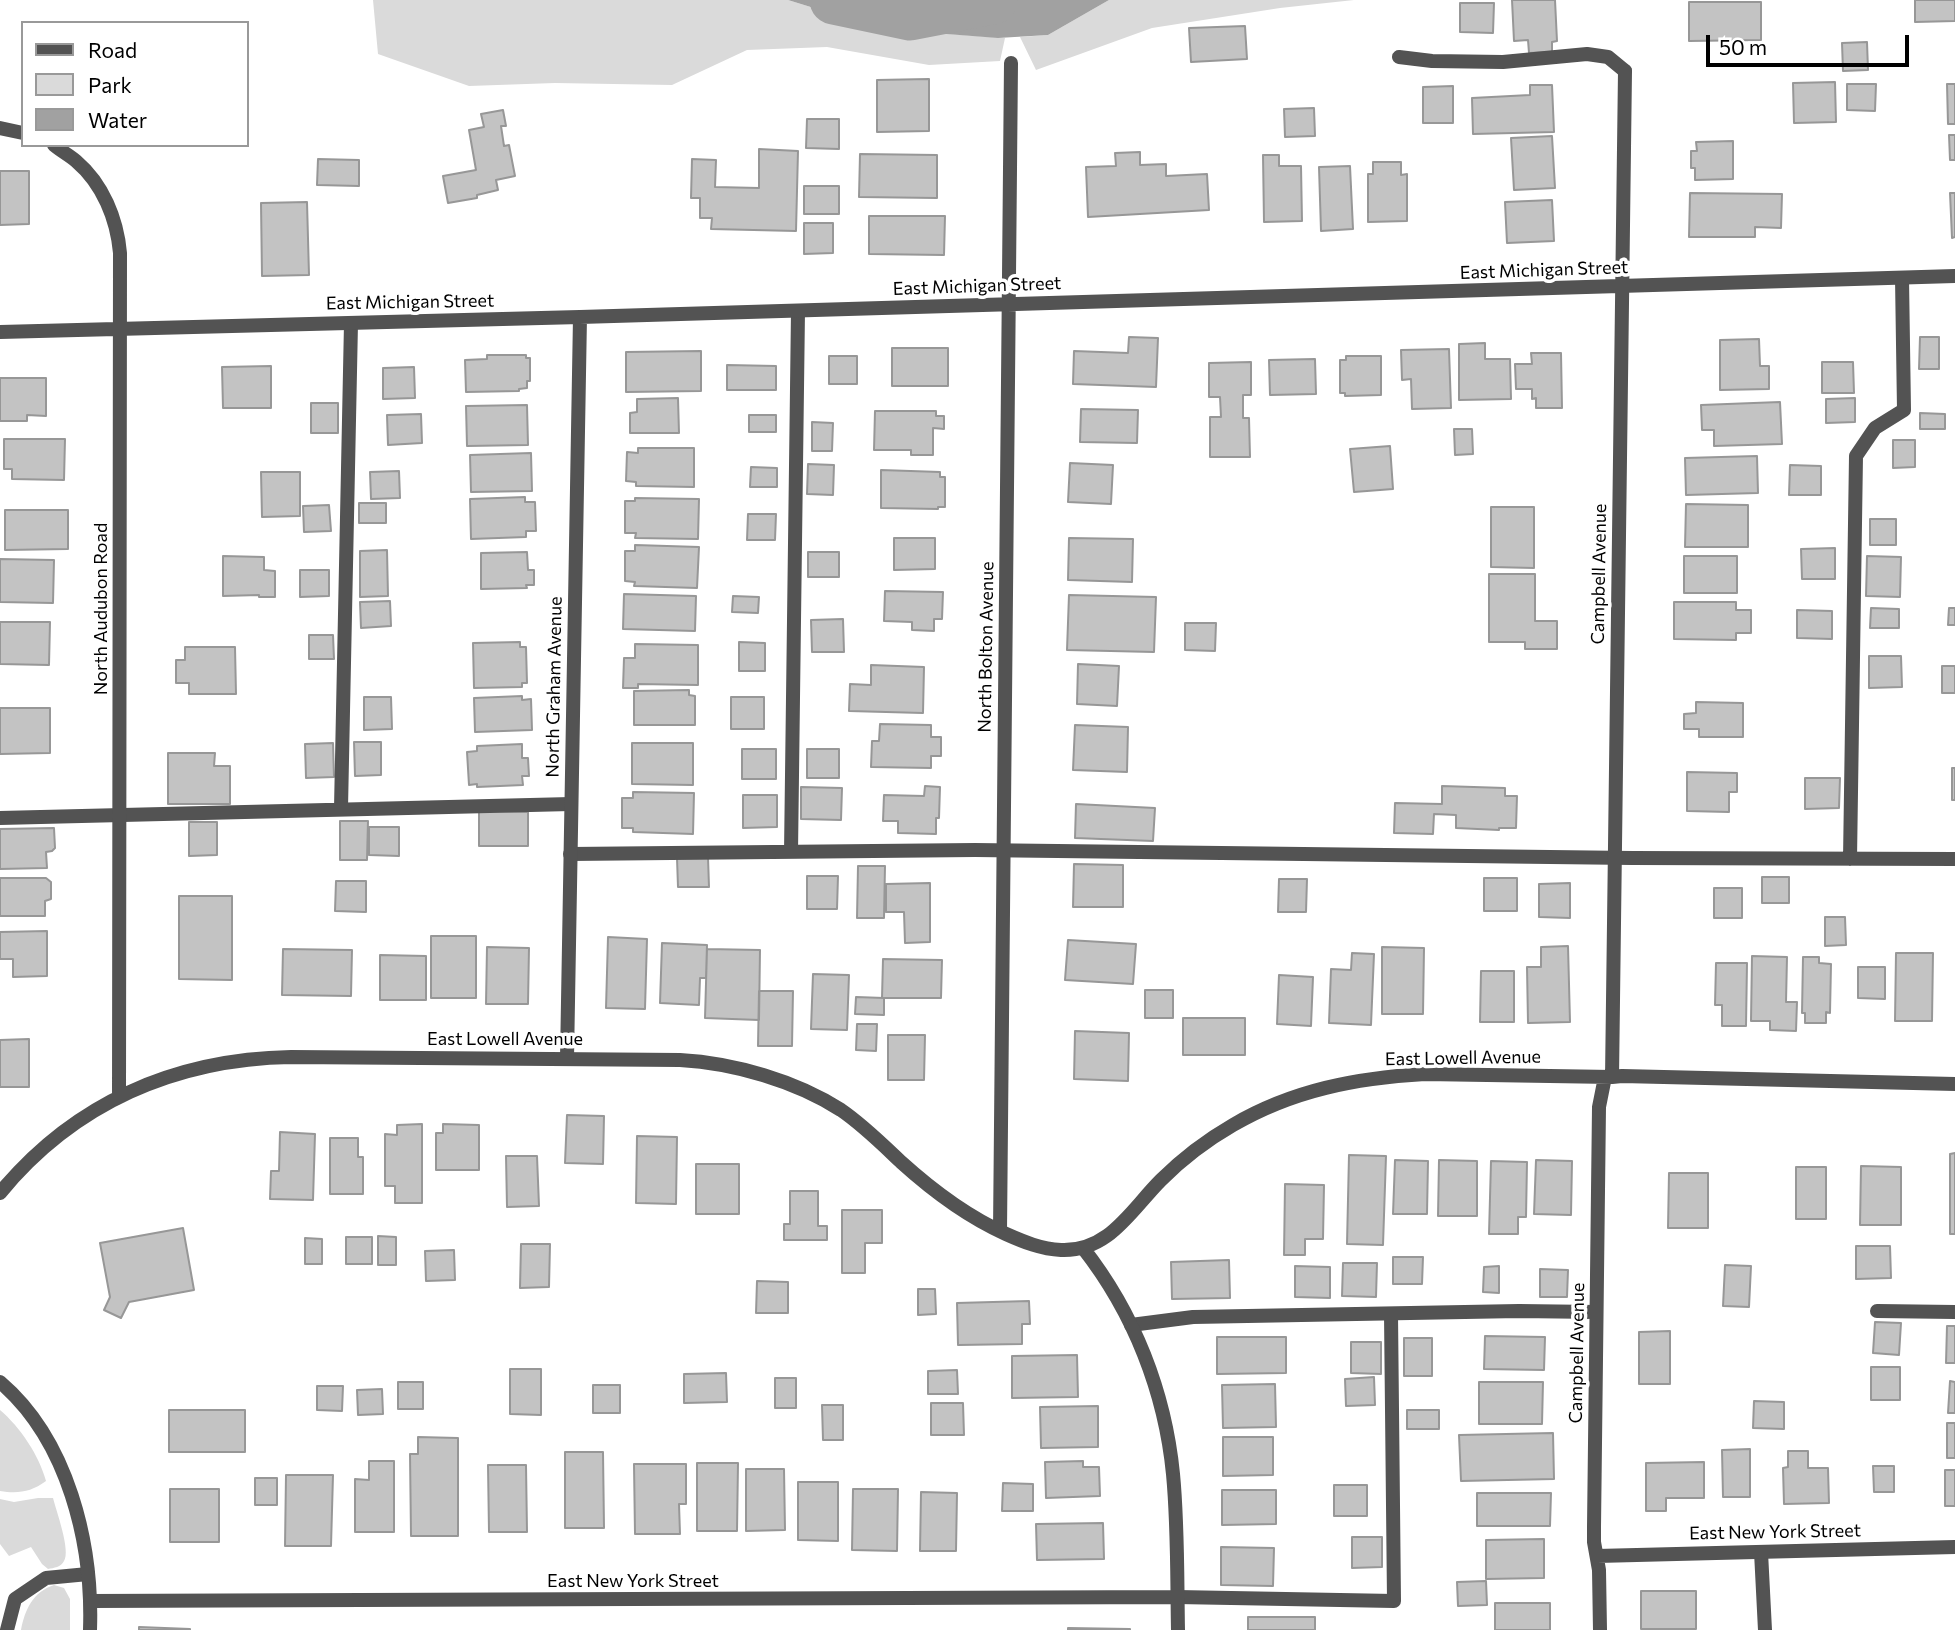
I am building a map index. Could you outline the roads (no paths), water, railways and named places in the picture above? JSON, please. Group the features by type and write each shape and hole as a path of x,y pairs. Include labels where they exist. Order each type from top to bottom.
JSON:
{"street":[{"name":"Campbell Avenue","path":"1399,57 1432,61 1503,62 1587,54 1608,57 1625,71 1615,858 1609,1077 1599,1107 1594,1527 1600,1585 1600,1630"},
{"name":"North Bolton Avenue","path":"1000,1231 1011,63"},
{"path":"0,128 21,133"},
{"name":"North Audubon Road","path":"57,147 76,160 107,202 119,239 119,1096"},
{"name":"East Michigan Street","path":"0,332 1955,276"},
{"path":"1850,859 1856,456 1875,428 1904,410 1902,278"},
{"path":"790,852 798,311"},
{"name":"North Graham Avenue","path":"567,1058 580,317"},
{"path":"341,808 351,323"},
{"path":"0,818 571,804"},
{"path":"570,854 1003,851 1955,859"},
{"name":"East Lowell Avenue","path":"0,1193 37,1154 76,1122 119,1096 191,1070 253,1059 567,1058 694,1061 743,1070 779,1081 839,1109 945,1199 981,1223 1043,1248 1071,1250 1083,1248 1113,1233 1161,1179 1231,1126 1276,1103 1336,1084 1425,1074 1955,1084"},
{"path":"1083,1248 1112,1290 1131,1325 1159,1397 1174,1489 1178,1630"},
{"path":"1877,1311 1955,1312"},
{"path":"1131,1325 1193,1317 1596,1312"},
{"name":"East New York Street","path":"90,1601 1177,1597 1394,1601 1391,1314"},
{"path":"0,1382 29,1413 60,1466 69,1489 80,1526 88,1574 90,1630"},
{"name":"East New York Street","path":"1597,1556 1955,1547"},
{"path":"1761,1552 1765,1630"},
{"path":"7,1630 15,1599 35,1585 46,1578 88,1574"}],"water":[{"path":"788,0 873,0 986,10 1006,0 1109,0 1048,35 998,38 869,25"}],"waterway":[{"path":"834,0 910,16 993,0"}]}
